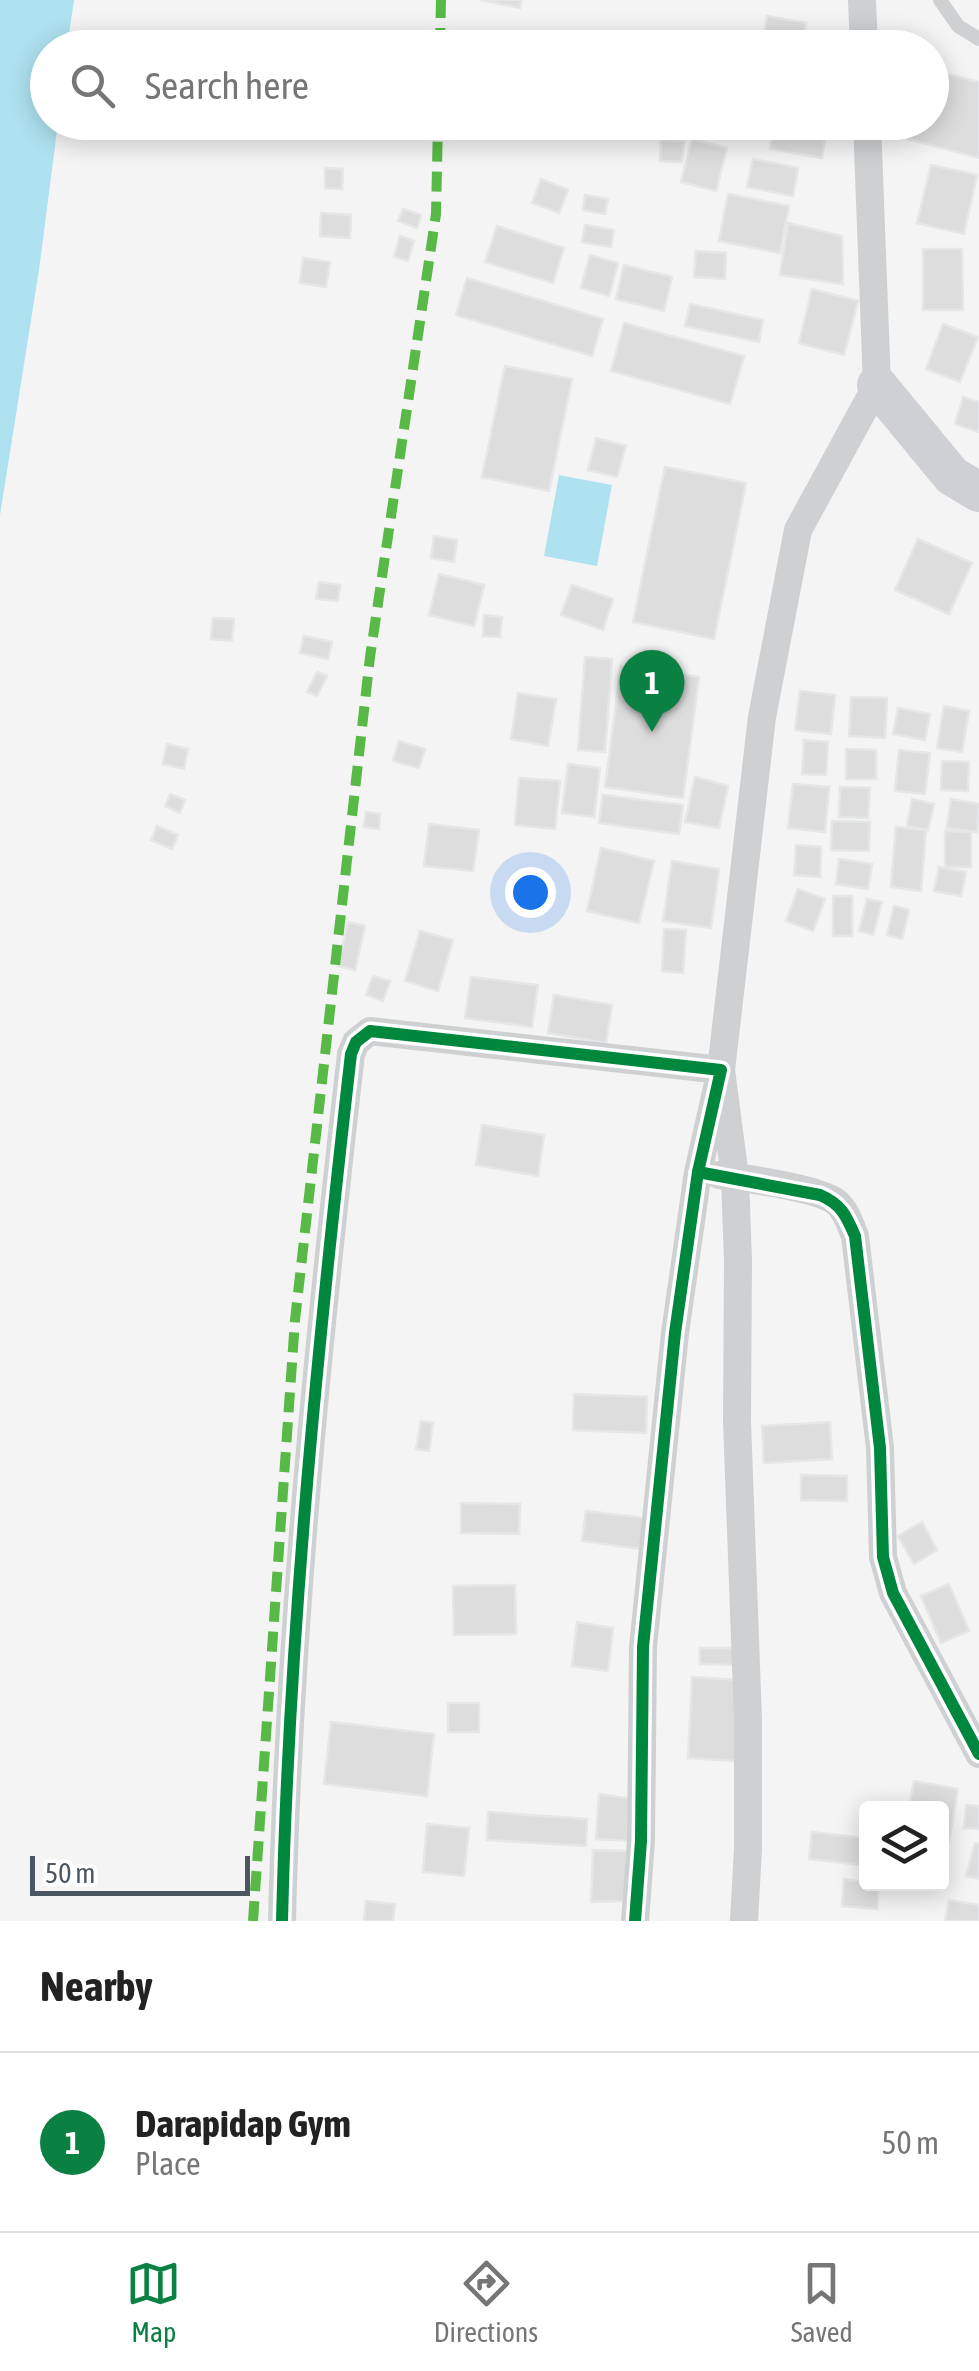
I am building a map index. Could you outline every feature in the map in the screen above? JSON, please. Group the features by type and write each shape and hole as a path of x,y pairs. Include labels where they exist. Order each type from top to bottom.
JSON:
{"street":[{"path":"862,0 863,30"},
{"path":"635,1921 641,1841 644,1647 674,1334 698,1172 722,1070 762,716 798,530 877,385 868,140"},
{"path":"877,385 952,476 979,492"},
{"path":"282,1921 285,1792 316,1362 351,1054 356,1042 370,1031 722,1070"},
{"path":"722,1070 735,1177 738,1261 737,1422 748,1739 744,1921"},
{"path":"698,1172 820,1194 836,1202 846,1214 855,1236 880,1448 883,1557 893,1593 979,1754"}],"lane":[{"path":"940,0 958,26 979,39"}],"water":[{"path":"0,0 74,0 70,30 30,30 30,140 56,140 0,515"},
{"path":"559,475 612,485 597,566 544,556"}],"building":[{"path":"481,0 521,0 520,8"},
{"path":"767,16 806,23 805,30 765,30"},
{"path":"949,74 979,82 979,158 912,140 949,140"},
{"path":"661,140 684,141 682,162 660,161"},
{"path":"692,140 727,148 716,191 681,182"},
{"path":"771,140 825,140 822,158 770,149"},
{"path":"753,159 798,168 793,196 747,187"},
{"path":"931,165 977,175 964,234 917,223"},
{"path":"325,168 343,169 342,189 325,188"},
{"path":"541,179 568,190 559,213 532,203"},
{"path":"728,194 789,206 780,253 719,241"},
{"path":"585,195 608,199 605,214 583,210"},
{"path":"403,209 421,215 417,228 398,221"},
{"path":"321,213 351,215 350,238 320,236"},
{"path":"788,223 842,236 843,284 780,275"},
{"path":"585,225 614,230 611,247 582,242"},
{"path":"497,226 564,248 553,283 485,262"},
{"path":"400,236 414,241 408,261 394,257"},
{"path":"923,249 962,249 963,310 923,310"},
{"path":"696,251 726,253 725,279 694,277"},
{"path":"590,255 618,263 609,296 581,288"},
{"path":"303,258 330,262 326,287 300,283"},
{"path":"624,265 672,277 664,311 616,299"},
{"path":"467,278 603,319 592,356 456,315"},
{"path":"812,289 858,301 844,355 799,343"},
{"path":"690,304 763,320 759,342 685,326"},
{"path":"624,323 744,356 730,404 611,371"},
{"path":"943,324 978,337 960,382 926,369"},
{"path":"505,366 572,379 549,491 482,477"},
{"path":"963,397 979,402 979,432 955,424"},
{"path":"596,438 626,446 617,477 588,470"},
{"path":"665,467 746,483 714,639 633,622"},
{"path":"434,536 457,540 454,562 431,558"},
{"path":"918,539 972,563 949,614 895,590"},
{"path":"439,574 484,585 474,626 429,615"},
{"path":"319,582 340,585 338,601 316,599"},
{"path":"572,585 613,599 603,630 561,615"},
{"path":"484,615 502,617 500,637 483,636"},
{"path":"213,618 234,619 232,641 211,639"},
{"path":"304,636 332,642 328,659 300,653"},
{"path":"585,657 612,659 605,752 578,750"},
{"path":"621,666 699,677 683,798 605,787"},
{"path":"317,672 327,676 317,696 307,692"},
{"path":"800,691 835,695 831,734 795,730"},
{"path":"518,693 556,699 548,746 511,739"},
{"path":"851,697 887,698 885,738 849,736"},
{"path":"944,706 969,711 962,752 937,748"},
{"path":"898,708 930,714 925,740 893,734"},
{"path":"804,740 828,742 826,775 802,774"},
{"path":"399,741 425,749 419,768 393,761"},
{"path":"167,744 188,749 184,769 163,764"},
{"path":"846,749 876,750 876,779 846,779"},
{"path":"899,750 930,753 925,794 895,791"},
{"path":"942,761 969,762 968,791 941,790"},
{"path":"568,764 600,768 594,817 562,813"},
{"path":"695,777 728,786 719,828 685,822"},
{"path":"519,778 560,781 555,829 515,825"},
{"path":"793,784 829,787 825,832 788,828"},
{"path":"840,787 870,788 868,818 839,817"},
{"path":"170,794 185,800 180,813 165,806"},
{"path":"603,795 683,805 679,834 599,823"},
{"path":"912,799 934,804 928,830 907,826"},
{"path":"951,799 979,804 977,832 947,828"},
{"path":"366,812 380,814 379,829 364,827"},
{"path":"832,821 870,822 869,851 831,850"},
{"path":"429,824 479,830 473,871 424,866"},
{"path":"157,826 178,835 172,849 151,840"},
{"path":"896,827 926,830 921,891 891,887"},
{"path":"945,831 971,832 971,867 945,867"},
{"path":"796,845 821,847 820,877 794,875"},
{"path":"601,848 654,861 639,923 587,911"},
{"path":"839,859 872,864 868,889 836,884"},
{"path":"672,861 719,869 711,928 663,921"},
{"path":"939,867 966,872 961,896 934,891"},
{"path":"798,889 825,899 813,931 786,921"},
{"path":"833,896 852,896 852,936 833,936"},
{"path":"867,899 882,902 873,935 859,931"},
{"path":"894,906 909,910 902,939 887,935"},
{"path":"348,922 365,926 355,970 338,966"},
{"path":"664,929 686,930 683,973 662,971"},
{"path":"420,931 453,940 438,991 405,981"},
{"path":"373,976 390,981 383,1001 366,995"},
{"path":"471,977 538,985 532,1027 465,1018"},
{"path":"554,995 612,1005 606,1043 548,1033"},
{"path":"482,1125 544,1135 538,1176 476,1165"},
{"path":"574,1394 647,1397 646,1433 573,1430"},
{"path":"421,1421 433,1423 429,1451 416,1449"},
{"path":"830,1422 832,1459 764,1463 762,1426"},
{"path":"801,1475 847,1476 847,1501 801,1500"},
{"path":"461,1503 520,1504 519,1534 461,1533"},
{"path":"586,1511 645,1518 641,1549 582,1541"},
{"path":"922,1522 937,1550 914,1564 898,1536"},
{"path":"949,1584 969,1631 941,1643 921,1596"},
{"path":"515,1585 516,1634 454,1635 453,1586"},
{"path":"577,1622 613,1628 608,1671 572,1666"},
{"path":"700,1648 736,1648 736,1665 700,1664"},
{"path":"692,1677 739,1680 735,1761 688,1758"},
{"path":"448,1703 479,1703 479,1732 448,1732"},
{"path":"331,1722 434,1734 427,1796 324,1784"},
{"path":"914,1781 958,1789 949,1841 949,1801 910,1801"},
{"path":"599,1794 632,1799 630,1841 596,1839"},
{"path":"966,1805 979,1806 979,1829 964,1828"},
{"path":"488,1812 587,1819 586,1846 487,1840"},
{"path":"427,1824 469,1828 464,1876 423,1872"},
{"path":"812,1832 859,1837 859,1865 809,1859"},
{"path":"975,1843 979,1844 979,1879 966,1876"},
{"path":"593,1850 627,1851 625,1901 591,1902"},
{"path":"844,1879 859,1881 859,1891 878,1891 877,1909 842,1906"},
{"path":"949,1900 979,1905 979,1921 945,1921"},
{"path":"366,1901 395,1904 393,1921 364,1921"}],"marked path":[{"path":"440,30 441,0"},
{"path":"253,1921 295,1320 370,657 436,214 438,140"}],"cycle path":[{"path":"282,1921 298,1595 317,1378 351,1054 356,1042 370,1031 721,1070 698,1172 675,1333 643,1647 641,1841 635,1921"},
{"path":"698,1172 820,1195 838,1206 849,1222 855,1236 880,1448 883,1557 893,1593 979,1754"}],"place":[{"name":"Darapidap Gym","path":"652,732"}]}
